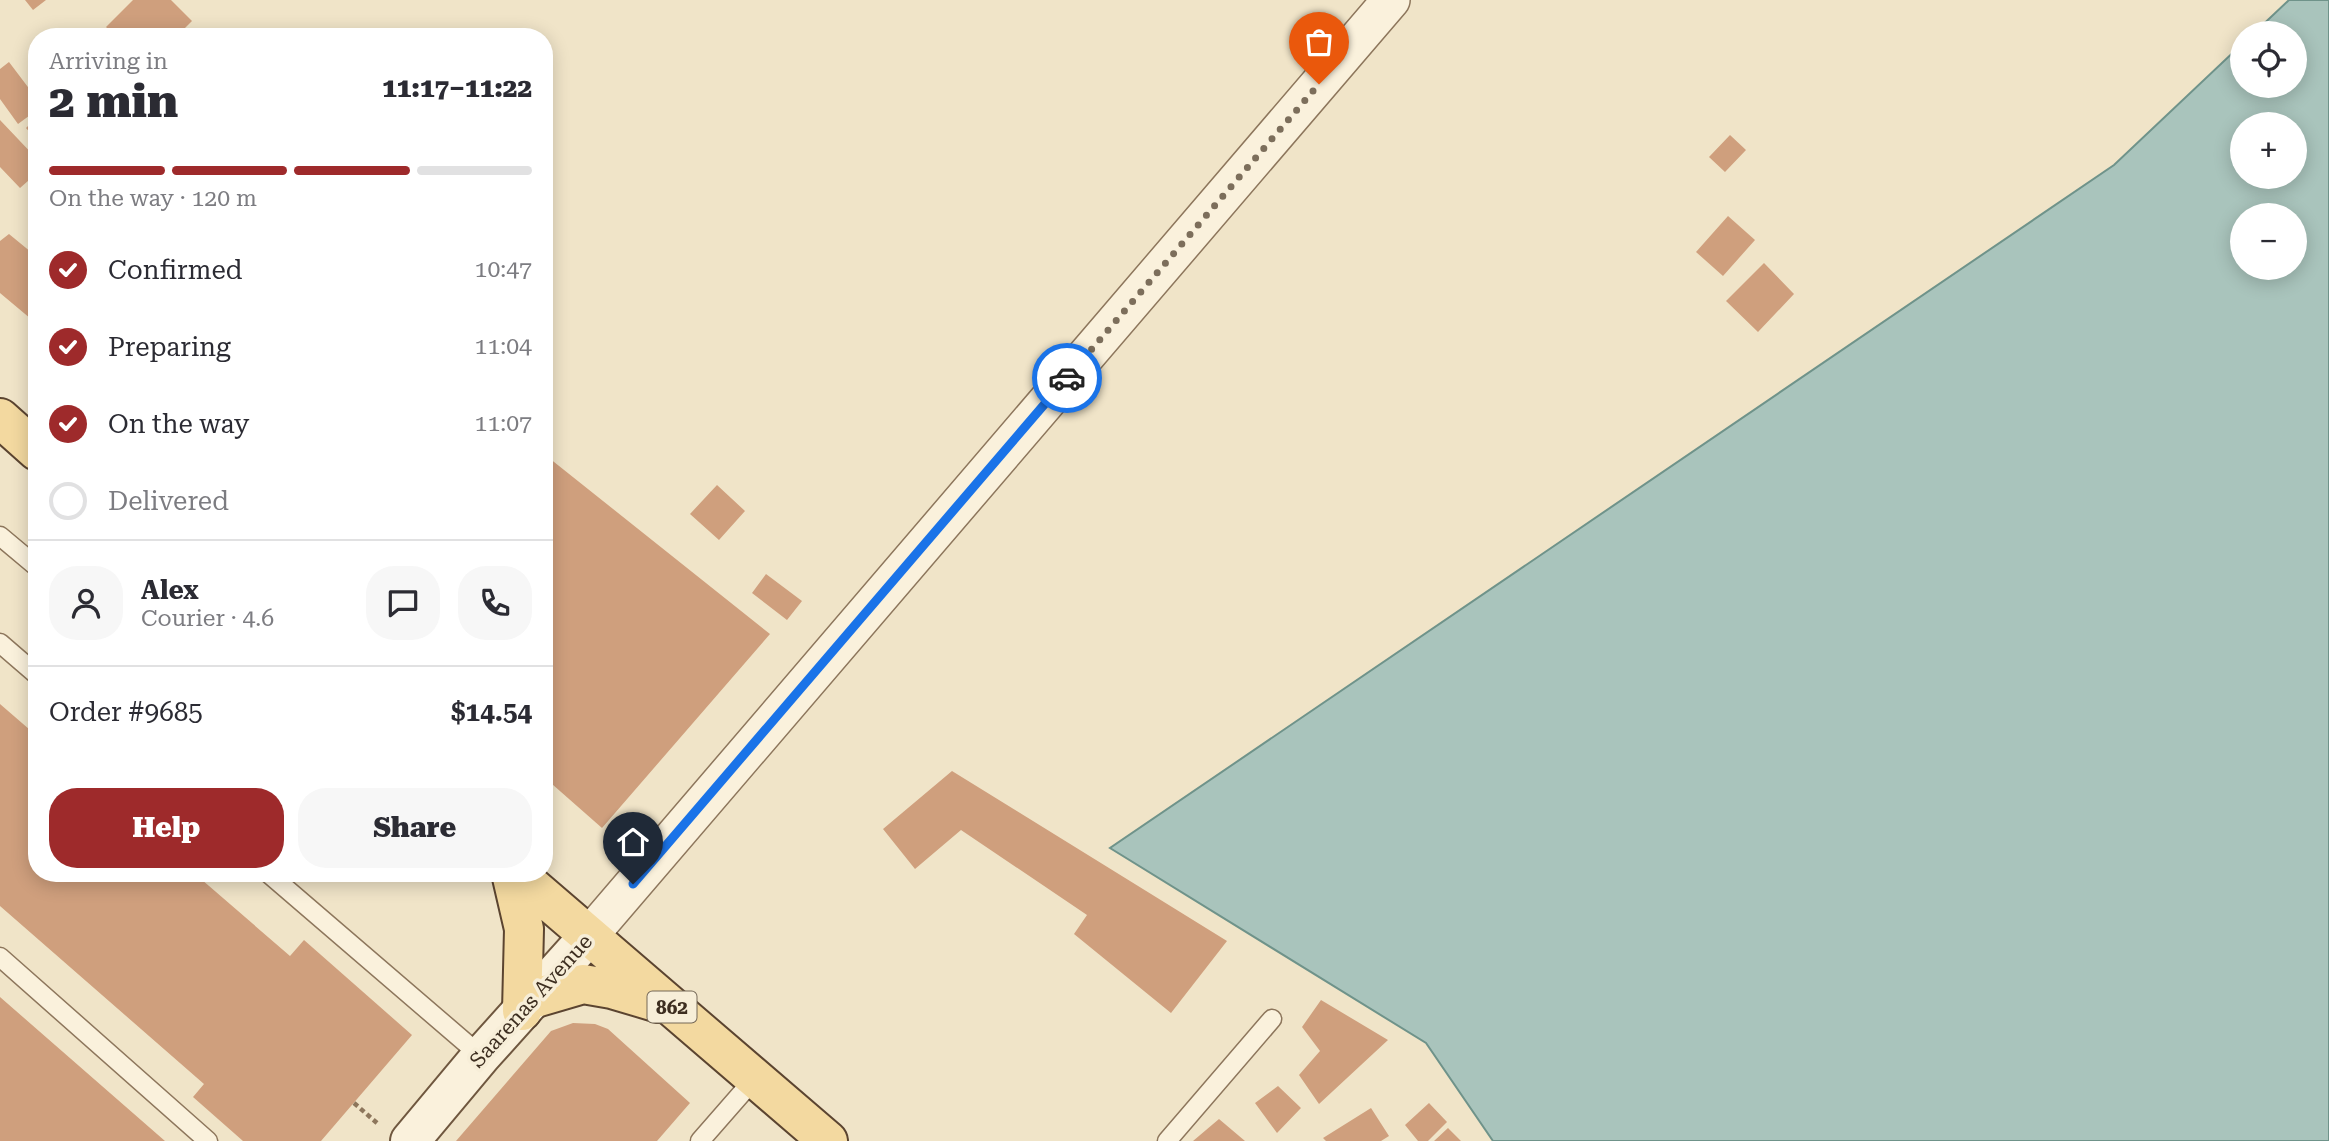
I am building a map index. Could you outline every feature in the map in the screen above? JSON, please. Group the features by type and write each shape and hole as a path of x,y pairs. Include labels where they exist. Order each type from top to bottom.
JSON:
{"main road":[{"path":"0,418 28,443"},
{"path":"516,882 524,929 527,1005 583,984 612,989 672,1007"},
{"name":"862","path":"524,882 828,1141"},
{"name":"Saarenas Avenue","path":"410,1141 481,1056 588,937"}],"street":[{"name":"Saarenas Avenue","path":"588,937 1391,0"}],"lane":[{"path":"0,536 28,559"},
{"path":"0,643 28,667"},
{"path":"278,882 481,1056"},
{"path":"0,957 208,1141"},
{"path":"1167,1141 1272,1019"},
{"path":"700,1141 755,1078"}],"water":[{"path":"2289,0 2329,0 2329,1141 1493,1141 1426,1043 1110,848 2114,165 2230,55 2230,98 2307,98 2307,21 2267,21"}],"building":[{"path":"25,0 46,0 33,10"},
{"path":"133,0 171,0 192,21 185,28 106,27"},
{"path":"9,62 28,87 28,117 18,124 0,99 0,69"},
{"path":"0,120 28,150 28,181 20,188 0,167"},
{"path":"1730,135 1746,150 1725,172 1709,157"},
{"path":"1728,216 1755,240 1723,276 1696,252"},
{"path":"9,234 28,250 28,316 0,293 0,241"},
{"path":"1764,263 1794,294 1758,332 1726,301"},
{"path":"553,461 770,634 602,828 553,785"},
{"path":"717,485 745,511 719,540 690,514"},
{"path":"766,574 802,601 787,620 752,593"},
{"path":"0,704 28,728 28,882 204,882 290,956 304,940 412,1035 321,1141 243,1141 193,1097 204,1084 0,906"},
{"path":"952,771 1227,941 1171,1013 1074,934 1087,915 961,830 915,869 883,829"},
{"path":"0,997 165,1141 0,1141"},
{"path":"1321,1000 1388,1040 1319,1104 1299,1075 1320,1051 1302,1027"},
{"path":"573,1023 595,1024 608,1029 690,1103 657,1141 456,1141 551,1031"},
{"path":"1278,1086 1301,1108 1277,1133 1255,1103"},
{"path":"1429,1103 1447,1122 1428,1141 1418,1141 1405,1125"},
{"path":"1371,1108 1389,1136 1381,1141 1326,1141 1323,1138"},
{"path":"1219,1119 1245,1141 1193,1141"},
{"path":"1448,1128 1461,1141 1434,1141"}],"way so far":[{"path":"1067,378 1319,84"}],"route":[{"path":"633,884 1067,378"}]}
